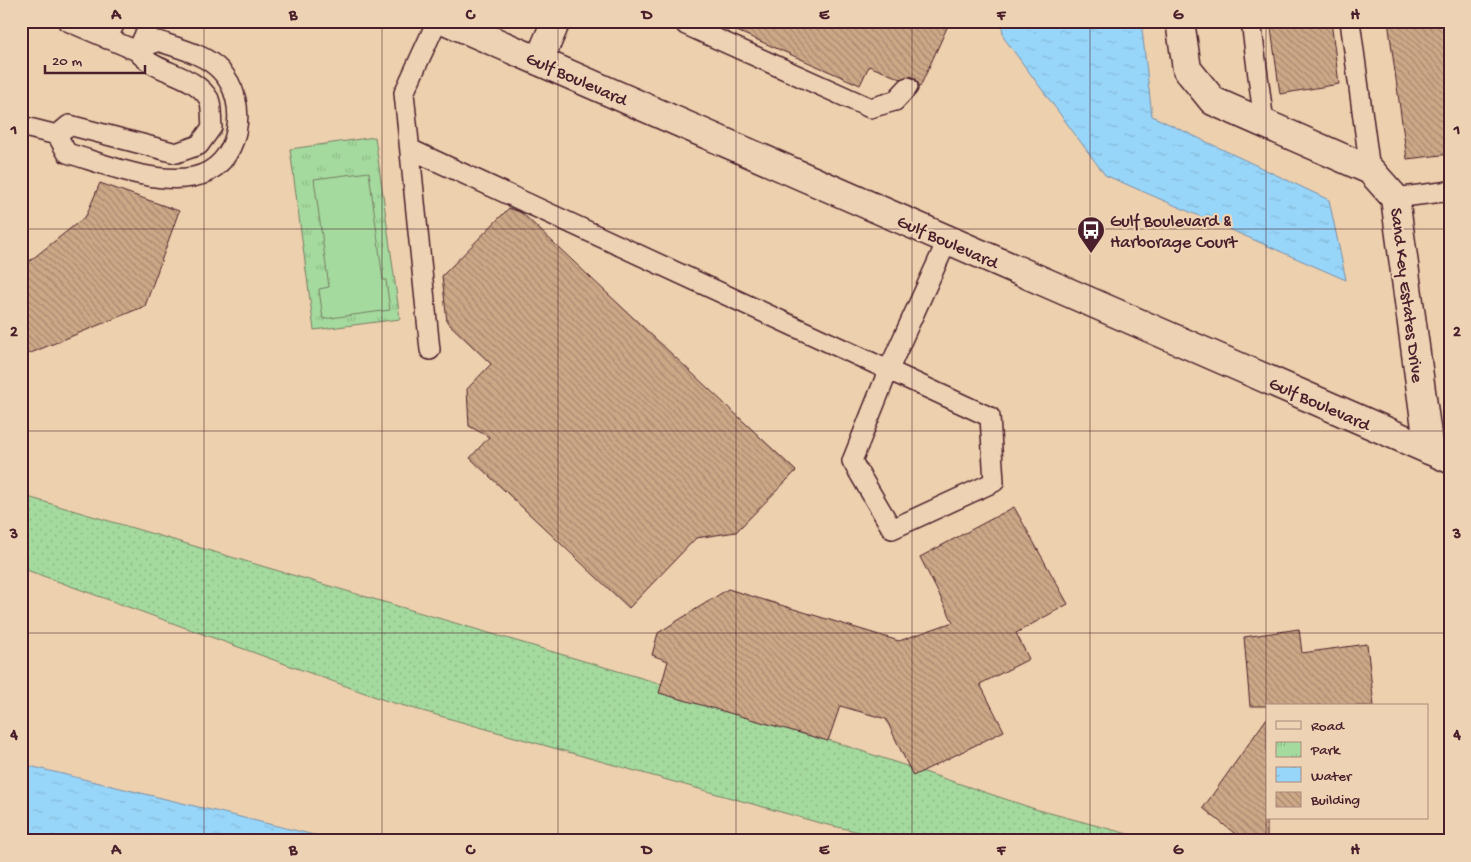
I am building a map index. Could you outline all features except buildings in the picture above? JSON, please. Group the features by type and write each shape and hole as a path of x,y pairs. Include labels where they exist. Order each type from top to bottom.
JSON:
{"main road":[{"name":"Gulf Boulevard","path":"447,21 1439,455"},
{"path":"538,61 556,21"},
{"name":"Sand Key Estates Drive","path":"1180,21 1186,69 1213,101 1370,170 1395,198 1439,455"}],"lane":[{"path":"57,135 69,125 176,153 199,145 212,127 209,100 197,86 143,59 137,51 67,21"},
{"path":"107,39 116,21"},
{"path":"137,51 151,21"},
{"path":"430,350 404,93 437,21"},
{"path":"685,21 686,25 870,108 895,101 908,87"},
{"path":"1251,21 1264,123"},
{"path":"1350,21 1370,170"},
{"path":"21,126 57,135 67,153 140,174 162,177 193,177 206,173 218,164 236,136 238,114 229,80 219,68 206,60 158,41 137,51"},
{"path":"410,149 818,339 888,371 990,417 994,482 892,529 852,461 888,371 947,241"},
{"path":"1395,198 1450,191"}],"green space":[{"path":"375,137 400,319 314,330 290,149"},
{"path":"369,172 383,280 386,280 390,310 323,319 319,289 329,287 314,179"},
{"path":"21,495 655,682 1035,809 1154,841 899,841 820,823 387,701 21,568"}],"water":[{"path":"1001,21 1141,21 1152,116 1329,200 1346,280 1105,175 1004,38"},
{"path":"21,764 339,841 21,841"}],"place":[{"name":"Gulf Boulevard & Harborage Court","path":"1091,254"}]}
